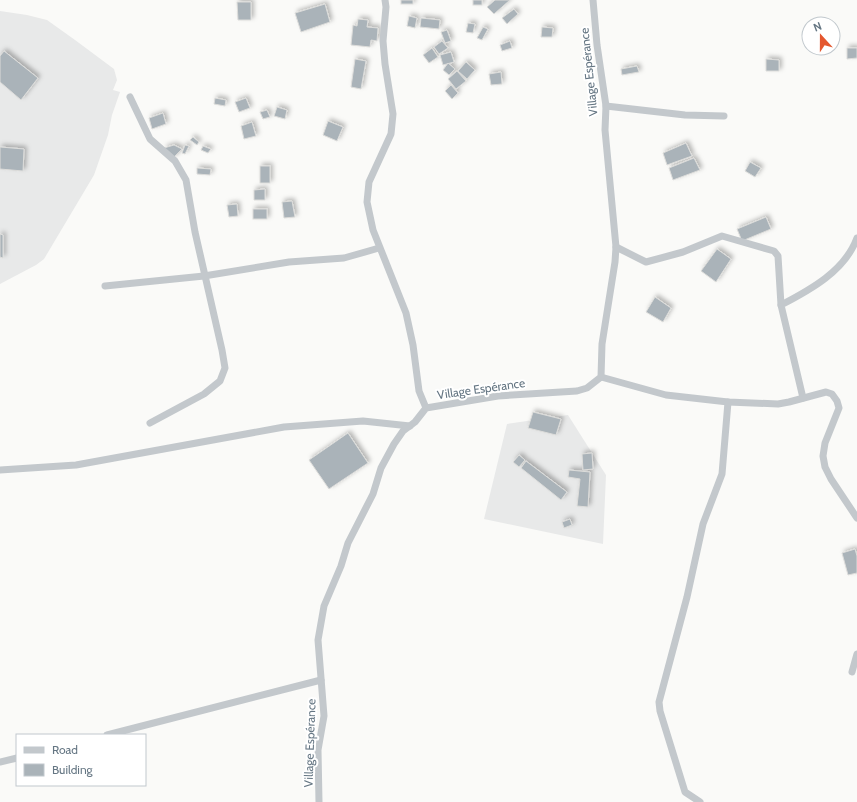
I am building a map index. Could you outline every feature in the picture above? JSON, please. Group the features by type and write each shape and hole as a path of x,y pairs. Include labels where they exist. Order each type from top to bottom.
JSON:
{"street":[{"path":"385,0 386,7 383,41 393,114 391,134 369,182 367,202 373,230 406,312 414,345 419,391 426,408"},
{"name":"Village Espérance","path":"319,802 318,750 324,716 318,640 324,606 341,566 348,543 374,494 381,468 394,444 403,431 415,422 426,408 498,396 578,391 587,388 601,377 602,344 616,247 605,130 606,106 597,45 593,0"},
{"path":"130,97 150,139 174,161 186,180 204,276 225,368 220,381 204,394 150,423"},
{"path":"606,106 685,115 724,116"},
{"path":"616,247 646,262 683,252 722,236 774,251 778,256 781,305 803,398"},
{"path":"781,305 811,289 835,269 851,252 857,238"},
{"path":"105,286 204,276 289,262 344,258 380,248"},
{"path":"601,377 666,395 728,402 778,404 826,392 832,394 837,401 839,408 825,443 823,456 825,467 831,479 857,518"},
{"path":"700,802 685,792 660,711 659,702 687,596 703,524 722,474 728,402"},
{"path":"0,470 76,465 284,427 363,421 410,426"},
{"path":"852,672 857,654"},
{"path":"111,734 321,680"},
{"path":"0,762 16,758"}],"shaded area":[{"path":"0,11 47,20 114,69 117,80 113,90 120,92 112,115 108,135 94,175 44,259 36,265 0,284"},
{"path":"568,415 606,475 603,544 484,519 507,424"}],"building":[{"path":"401,0 413,0 413,4 401,4"},
{"path":"473,0 482,0 482,5 473,5"},
{"path":"495,0 510,0 494,14 487,7"},
{"path":"237,2 251,2 251,20 238,20"},
{"path":"325,4 330,22 301,32 295,13"},
{"path":"514,9 518,14 507,24 502,18"},
{"path":"409,16 417,18 415,28 407,26"},
{"path":"421,18 440,20 439,29 420,27"},
{"path":"358,19 368,20 367,27 378,28 377,41 371,40 370,47 351,45 353,25 357,26"},
{"path":"468,23 475,24 473,33 466,32"},
{"path":"483,27 488,29 482,40 477,38"},
{"path":"542,27 553,28 552,37 541,37"},
{"path":"447,30 451,41 445,43 441,32"},
{"path":"442,41 448,48 439,54 434,47"},
{"path":"510,41 512,48 502,51 500,45"},
{"path":"432,48 438,57 429,63 423,55"},
{"path":"847,48 857,48 857,58 847,59"},
{"path":"4,51 38,78 21,100 0,82 0,56"},
{"path":"451,52 454,62 443,65 440,55"},
{"path":"355,59 366,61 361,89 351,87"},
{"path":"766,59 779,60 779,71 766,71"},
{"path":"466,62 475,70 467,79 458,71"},
{"path":"448,63 455,69 449,75 443,70"},
{"path":"637,66 639,72 622,75 621,69"},
{"path":"457,71 466,81 456,89 448,79"},
{"path":"501,72 502,84 491,85 489,74"},
{"path":"451,85 458,93 452,99 445,91"},
{"path":"215,98 226,100 225,106 214,104"},
{"path":"246,98 250,108 239,112 235,102"},
{"path":"277,107 287,110 285,119 274,116"},
{"path":"267,110 270,117 263,119 260,112"},
{"path":"163,113 166,124 152,129 149,118"},
{"path":"328,121 343,127 337,141 323,135"},
{"path":"252,122 256,136 244,139 241,126"},
{"path":"193,137 199,142 197,145 190,140"},
{"path":"686,143 692,156 667,165 663,153"},
{"path":"174,145 182,149 173,158 164,148"},
{"path":"185,145 189,146 185,154 182,153"},
{"path":"203,146 211,149 208,153 201,150"},
{"path":"0,147 24,149 23,171 0,169"},
{"path":"694,158 700,170 673,180 669,168"},
{"path":"750,162 761,168 755,177 745,171"},
{"path":"260,166 270,166 270,183 260,183"},
{"path":"197,168 211,169 210,175 197,174"},
{"path":"265,189 265,200 254,200 254,190"},
{"path":"292,201 295,217 284,218 282,202"},
{"path":"237,204 238,216 229,217 227,205"},
{"path":"253,209 267,209 267,219 253,219"},
{"path":"766,217 771,229 742,241 737,229"},
{"path":"0,234 3,235 3,258 0,257"},
{"path":"717,249 731,259 716,282 701,271"},
{"path":"655,297 671,308 663,322 646,312"},
{"path":"533,412 561,419 556,435 528,428"},
{"path":"348,433 368,463 329,489 309,460"},
{"path":"592,453 593,469 583,470 582,454"},
{"path":"519,455 525,460 519,467 513,462"},
{"path":"526,461 567,492 561,500 521,468"},
{"path":"569,470 590,472 588,507 577,506 580,479 568,477"},
{"path":"570,519 572,525 564,528 562,522"},
{"path":"855,549 857,556 857,573 848,575 842,553"}]}
